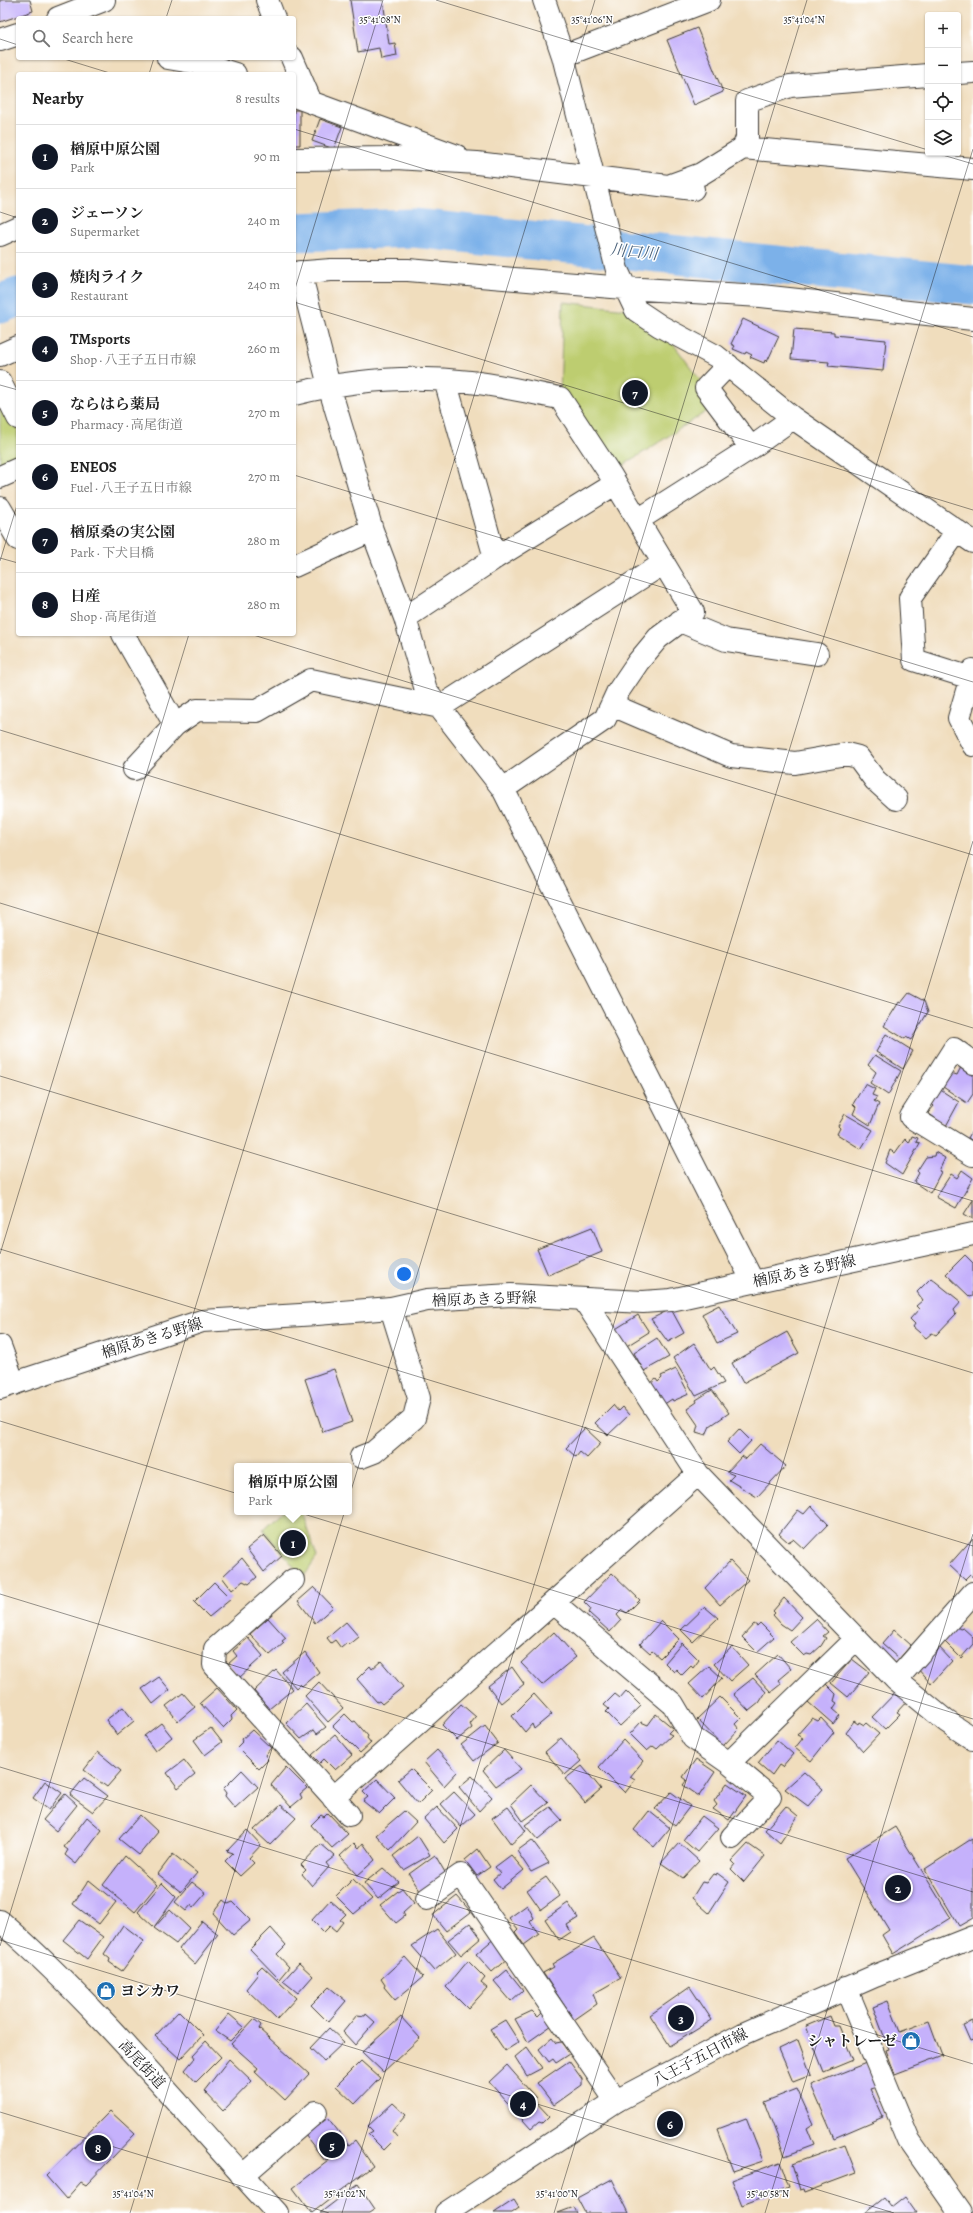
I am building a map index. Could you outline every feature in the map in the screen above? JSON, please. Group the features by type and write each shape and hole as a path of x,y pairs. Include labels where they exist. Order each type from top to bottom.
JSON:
{"street":[{"path":"63,16 104,0"},
{"path":"267,0 273,16"},
{"path":"544,0 562,56 621,279 636,310 660,326 716,356 793,418 965,537 910,598 914,660 972,674 959,718 973,745"},
{"path":"562,56 709,0"},
{"path":"180,60 203,64 229,72"},
{"path":"292,60 295,72"},
{"path":"961,73 973,72"},
{"path":"296,74 302,99 477,163"},
{"path":"670,186 701,174 743,148 747,138 747,102 790,86 925,75"},
{"path":"743,148 973,169"},
{"path":"296,159 388,158 477,163 594,181 693,189"},
{"path":"0,235 16,228"},
{"path":"754,1282 502,788 426,690 405,618 372,530 297,273 353,270 408,270 621,279 973,319"},
{"path":"0,355 16,348"},
{"path":"728,365 706,388 751,448"},
{"path":"296,394 329,386 413,378 470,382 560,398 638,520 693,612 658,638 643,656 612,704 605,719 502,788"},
{"path":"445,380 495,558"},
{"path":"0,382 16,414"},
{"path":"638,520 751,448 793,418"},
{"path":"0,477 16,471"},
{"path":"405,618 495,558 615,484"},
{"path":"0,508 16,536"},
{"path":"296,565 372,530"},
{"path":"134,769 175,725 197,710 257,711 311,680 440,707 664,563"},
{"path":"680,621 726,640 817,654"},
{"path":"124,636 175,725"},
{"path":"612,704 731,756 795,762 846,754 858,757 875,780 896,799"},
{"path":"973,1063 954,1049 911,1117 973,1155"},
{"name":"楢原あきる野線","path":"7,1386 202,1321 391,1308 427,1300 511,1294 584,1300 643,1302 671,1300 973,1234"},
{"path":"584,1300 698,1474 896,1680 946,1722 973,1739"},
{"path":"361,1457 374,1452 414,1418 419,1398 391,1308"},
{"path":"0,1346 7,1386"},
{"path":"334,1798 698,1474"},
{"path":"293,1580 215,1649 214,1665 349,1815"},
{"path":"896,1680 973,1593"},
{"path":"554,1603 673,1704 692,1738 729,1763 770,1797 732,1837"},
{"path":"729,1763 856,1639"},
{"path":"427,1899 461,1875 616,2101"},
{"name":"高尾街道","path":"0,1921 36,1952 156,2079 277,2213"},
{"name":"八王子五日市線","path":"446,2213 616,2101 743,2034 846,1988 973,1937"},
{"path":"846,1988 909,2140 961,2213 973,2208"},
{"path":"242,2176 316,2112"}],"green space":[{"path":"563,302 636,310 660,326 718,404 610,474 560,398"},
{"path":"0,382 16,414 16,470 0,477"},
{"path":"278,1515 302,1515 317,1557 303,1578 263,1529"}],"building":[{"path":"0,0 30,0 33,11 0,22"},
{"path":"350,0 383,0 389,44 395,43 397,56 381,59 379,48 358,52"},
{"path":"697,28 723,92 694,105 667,40"},
{"path":"296,110 300,110 300,145 296,145"},
{"path":"320,119 342,127 334,149 312,141"},
{"path":"743,319 779,336 767,362 765,360 764,363 750,357 752,355 746,352 745,354 733,349 735,346 731,344"},
{"path":"794,329 834,332 834,335 886,340 883,371 828,366 829,362 791,359"},
{"path":"909,993 924,1001 928,1012 911,1040 906,1037 905,1039 884,1026 899,1002 901,1003"},
{"path":"886,1034 913,1051 903,1069 876,1052"},
{"path":"875,1055 901,1071 888,1095 870,1083 876,1072 868,1065"},
{"path":"961,1067 973,1074 973,1094 967,1103 943,1087 951,1073 957,1075"},
{"path":"865,1084 875,1089 872,1095 877,1097 874,1101 879,1104 870,1125 853,1114 856,1107 853,1104"},
{"path":"939,1089 959,1102 946,1126 928,1113 934,1106 930,1102"},
{"path":"845,1114 873,1130 861,1149 837,1134 840,1128 838,1126"},
{"path":"973,1129 973,1141 968,1138"},
{"path":"912,1136 918,1138 916,1142 920,1143 902,1175 885,1163 890,1150 895,1153 905,1139 909,1143"},
{"path":"935,1152 945,1158 939,1171 941,1172 930,1193 914,1182 919,1173 917,1171 926,1157 934,1156"},
{"path":"962,1170 973,1178 956,1208 936,1197 951,1174 957,1178"},
{"path":"973,1200 973,1219 964,1214"},
{"path":"592,1227 602,1252 548,1275 537,1249"},
{"path":"965,1255 973,1263 973,1296 970,1297 946,1274"},
{"path":"931,1278 961,1302 954,1310 956,1314 936,1335 932,1333 926,1338 913,1327 915,1324 910,1319 919,1309 916,1306 923,1300 917,1292"},
{"path":"719,1305 737,1334 717,1343 702,1314"},
{"path":"671,1309 684,1333 668,1342 651,1319"},
{"path":"638,1315 649,1332 625,1347 614,1330"},
{"path":"787,1332 799,1353 743,1383 732,1363"},
{"path":"657,1338 669,1357 644,1371 634,1353"},
{"path":"694,1343 711,1370 714,1367 724,1383 696,1396 673,1358"},
{"path":"334,1369 352,1422 323,1432 305,1379"},
{"path":"676,1369 689,1394 673,1401 672,1399 663,1405 651,1383 656,1379 658,1382 662,1378 661,1376"},
{"path":"712,1390 729,1413 710,1426 706,1435 696,1432 698,1425 687,1409 697,1402 696,1400"},
{"path":"613,1405 618,1411 622,1407 629,1415 608,1435 595,1423"},
{"path":"585,1428 601,1443 587,1458 580,1452 576,1457 566,1448"},
{"path":"739,1429 751,1441 739,1454 727,1442"},
{"path":"760,1444 786,1466 757,1497 729,1480 734,1475 727,1472 742,1456 746,1459"},
{"path":"811,1506 828,1524 804,1549 793,1539 788,1542 779,1534 798,1510 804,1514"},
{"path":"264,1535 282,1556 264,1572 247,1549"},
{"path":"973,1538 973,1577 970,1575 965,1580 949,1565"},
{"path":"242,1558 257,1577 249,1584 243,1581 232,1590 222,1577"},
{"path":"730,1561 748,1580 720,1605 705,1588"},
{"path":"612,1573 640,1600 627,1613 622,1610 617,1615 621,1620 610,1632 589,1613 591,1609 584,1602"},
{"path":"214,1582 231,1599 209,1617 194,1602"},
{"path":"314,1587 333,1607 315,1623 298,1601"},
{"path":"784,1598 802,1617 790,1630 781,1624 773,1615 775,1613 773,1611"},
{"path":"705,1607 718,1618 693,1642 681,1630"},
{"path":"268,1618 286,1638 282,1641 284,1643 270,1655 250,1634"},
{"path":"816,1619 828,1632 823,1636 826,1638 821,1646 811,1655 807,1654 804,1656 790,1642"},
{"path":"661,1621 679,1639 660,1658 652,1651 650,1653 640,1644"},
{"path":"346,1622 359,1637 349,1645 347,1643 341,1648 335,1640 331,1643 327,1638"},
{"path":"760,1623 774,1637 757,1652 742,1637 754,1624 757,1626"},
{"path":"957,1627 960,1629 963,1628 973,1637 973,1644 961,1658 944,1641"},
{"path":"894,1630 911,1645 899,1659 882,1644"},
{"path":"554,1632 576,1657 542,1685 521,1663"},
{"path":"248,1638 263,1656 239,1678 228,1664 237,1656 233,1651"},
{"path":"682,1643 699,1660 693,1668 691,1666 682,1675 676,1669 674,1672 665,1663"},
{"path":"938,1646 952,1661 931,1684 917,1668"},
{"path":"732,1647 748,1665 730,1681 714,1664"},
{"path":"305,1652 319,1672 302,1686 300,1684 296,1688 282,1672"},
{"path":"778,1654 791,1669 778,1680 781,1684 771,1692 755,1675"},
{"path":"852,1659 869,1672 848,1697 831,1683"},
{"path":"381,1661 403,1687 382,1704 379,1701 377,1702 357,1679 370,1666 372,1669"},
{"path":"709,1666 722,1678 703,1699 689,1684"},
{"path":"512,1667 524,1684 501,1703 488,1686"},
{"path":"276,1670 293,1689 269,1709 254,1691"},
{"path":"159,1677 170,1690 153,1704 142,1689"},
{"path":"753,1678 766,1692 759,1703 749,1711 733,1694"},
{"path":"319,1682 343,1708 328,1722 305,1696"},
{"path":"825,1683 836,1694 834,1701 837,1703 833,1709 840,1715 833,1724 808,1702"},
{"path":"217,1688 237,1710 231,1716 232,1719 223,1728 200,1703"},
{"path":"898,1690 908,1700 897,1712 900,1714 885,1729 872,1717"},
{"path":"626,1691 641,1706 620,1726 606,1712 609,1709 604,1705 615,1694 620,1698"},
{"path":"183,1693 195,1707 178,1721 166,1706"},
{"path":"534,1694 552,1714 534,1729 532,1724 525,1732 512,1716"},
{"path":"720,1697 741,1718 735,1724 739,1729 723,1746 697,1719"},
{"path":"306,1704 326,1727 317,1734 314,1730 301,1739 286,1723"},
{"path":"461,1704 476,1717 470,1724 472,1728 457,1740 442,1725"},
{"path":"123,1707 134,1721 117,1735 106,1720"},
{"path":"345,1714 353,1722 355,1721 368,1736 367,1738 371,1743 360,1753 333,1726"},
{"path":"656,1714 673,1728 668,1733 672,1735 657,1749 653,1746 647,1751 630,1734 641,1722 648,1725"},
{"path":"812,1718 818,1721 821,1718 834,1732 811,1761 795,1748 803,1738 797,1735"},
{"path":"854,1721 858,1724 859,1722 864,1725 866,1723 879,1734 863,1751 846,1732"},
{"path":"161,1723 172,1737 155,1751 144,1736"},
{"path":"485,1726 498,1743 474,1761 461,1745"},
{"path":"211,1728 222,1742 205,1755 194,1740"},
{"path":"252,1730 271,1748 265,1755 268,1760 259,1769 237,1747 243,1741 242,1739"},
{"path":"335,1735 352,1755 335,1770 324,1759 320,1763 312,1755"},
{"path":"561,1738 581,1761 565,1775 545,1752"},
{"path":"623,1740 643,1761 630,1777 635,1780 625,1793 599,1767"},
{"path":"777,1740 793,1754 782,1767 779,1765 772,1775 758,1763"},
{"path":"437,1750 457,1772 444,1786 424,1762"},
{"path":"504,1750 521,1769 496,1786 483,1770"},
{"path":"98,1752 121,1771 107,1787 84,1770"},
{"path":"696,1759 715,1772 699,1796 683,1785 687,1780 683,1777"},
{"path":"184,1760 195,1774 178,1788 167,1773"},
{"path":"582,1766 601,1789 585,1803 565,1779"},
{"path":"286,1767 307,1788 300,1794 302,1798 291,1807 271,1785"},
{"path":"411,1769 432,1790 418,1804 398,1780"},
{"path":"242,1770 258,1787 235,1808 225,1796 226,1793 223,1789"},
{"path":"804,1772 823,1789 808,1806 785,1789"},
{"path":"472,1776 492,1797 479,1811 459,1787"},
{"path":"84,1778 108,1796 93,1812 70,1795"},
{"path":"377,1779 395,1798 379,1814 363,1801 368,1797 363,1792"},
{"path":"45,1781 62,1793 49,1810 33,1798"},
{"path":"727,1783 746,1796 729,1820 713,1809 717,1805 714,1801"},
{"path":"531,1785 548,1803 523,1821 511,1804"},
{"path":"454,1792 475,1814 461,1827 441,1804"},
{"path":"671,1792 690,1806 675,1826 655,1809"},
{"path":"65,1794 77,1805 56,1831 43,1820"},
{"path":"281,1805 296,1818 270,1845 254,1830"},
{"path":"786,1806 798,1816 780,1843 765,1830"},
{"path":"437,1807 458,1829 444,1843 424,1819"},
{"path":"508,1807 526,1831 511,1844 492,1818"},
{"path":"550,1807 562,1820 538,1840 525,1825"},
{"path":"404,1811 416,1822 390,1850 376,1835"},
{"path":"649,1811 670,1828 654,1847 634,1830"},
{"path":"328,1813 348,1834 332,1848 311,1825 321,1815 324,1817"},
{"path":"140,1815 158,1832 139,1855 119,1839"},
{"path":"702,1816 718,1828 697,1852 683,1840"},
{"path":"87,1817 102,1830 76,1864 65,1855 68,1850 64,1847"},
{"path":"895,1827 951,1918 893,1954 882,1935 889,1930 845,1858"},
{"path":"247,1830 261,1845 249,1858 254,1863 240,1876 225,1861 233,1853 227,1851"},
{"path":"418,1836 430,1855 404,1870 393,1856"},
{"path":"973,1838 973,1918 959,1926 925,1869"},
{"path":"532,1840 549,1863 531,1872 517,1851"},
{"path":"354,1843 359,1848 363,1843 375,1860 358,1875 340,1856"},
{"path":"679,1843 699,1861 683,1878 661,1863"},
{"path":"321,1844 335,1856 326,1863 329,1867 312,1886 302,1874 306,1870 301,1865"},
{"path":"748,1844 765,1856 744,1882 731,1869 735,1864 732,1861"},
{"path":"478,1849 490,1867 477,1876 465,1860"},
{"path":"173,1854 197,1873 181,1892 158,1874"},
{"path":"435,1855 446,1874 424,1897 409,1874"},
{"path":"511,1855 524,1870 501,1889 493,1879 500,1873 495,1867"},
{"path":"125,1856 157,1885 135,1912 103,1885"},
{"path":"383,1868 399,1882 378,1899 364,1883"},
{"path":"717,1873 729,1882 709,1913 692,1898 702,1882 706,1883 713,1874 716,1875"},
{"path":"546,1877 560,1896 541,1910 527,1890"},
{"path":"353,1879 372,1899 354,1914 336,1896"},
{"path":"89,1880 116,1902 99,1924 73,1904"},
{"path":"192,1882 206,1893 193,1908 191,1905 186,1911 175,1902"},
{"path":"162,1883 176,1897 154,1927 138,1912"},
{"path":"402,1888 414,1903 403,1913 405,1916 396,1923 380,1905"},
{"path":"457,1896 471,1912 446,1931 433,1915"},
{"path":"223,1900 228,1904 233,1902 251,1920 233,1935 213,1913"},
{"path":"330,1900 346,1914 340,1920 343,1922 336,1931 330,1926 324,1932 312,1920"},
{"path":"568,1903 578,1918 567,1925 571,1932 559,1940 545,1919"},
{"path":"527,1905 534,1918 530,1922 539,1934 524,1945 515,1932 518,1929 509,1918"},
{"path":"170,1910 189,1928 176,1944 154,1928"},
{"path":"79,1920 103,1937 87,1959 63,1940"},
{"path":"202,1921 218,1934 195,1964 179,1949"},
{"path":"470,1923 481,1938 461,1955 448,1940"},
{"path":"123,1925 144,1941 122,1971 109,1962 110,1959 104,1954"},
{"path":"271,1928 286,1945 277,1954 289,1967 279,1979 250,1949"},
{"path":"437,1929 456,1953 434,1971 412,1946"},
{"path":"496,1937 510,1956 492,1972 476,1954"},
{"path":"594,1938 621,1978 593,1994 597,2004 574,2020 543,1973 554,1967 552,1964"},
{"path":"405,1957 423,1977 395,2000 384,1987 385,1985 381,1979"},
{"path":"468,1961 485,1978 481,1983 487,1988 468,2009 446,1987"},
{"path":"299,1963 313,1976 298,1993 283,1981"},
{"path":"262,1966 296,1998 277,2019 246,1989 258,1974 256,1972"},
{"path":"507,1970 523,1990 511,2001 494,1981"},
{"path":"329,1987 346,2001 328,2022 311,2005"},
{"path":"690,1987 712,2020 670,2046 650,2015"},
{"name":"シャトレーゼ","path":"888,2001 900,2032 929,2021 942,2056 895,2074 886,2050 889,2049 873,2007"},
{"path":"545,2010 555,2023 528,2042 515,2019 532,2011 538,2017"},
{"path":"179,2011 203,2035 180,2059 155,2036"},
{"path":"229,2014 244,2027 230,2041 215,2031"},
{"path":"366,2014 375,2022 355,2045 343,2032 357,2015 365,2016"},
{"path":"830,2016 834,2026 839,2026 853,2060 824,2072 806,2026"},
{"path":"401,2017 420,2038 383,2072 362,2052"},
{"path":"254,2019 261,2025 259,2029 309,2074 285,2100 255,2072 258,2068 231,2044"},
{"path":"505,2020 519,2042 505,2051 490,2029"},
{"path":"973,2021 973,2040 970,2041 963,2025"},
{"path":"329,2028 344,2042 324,2061 310,2048"},
{"path":"552,2038 556,2043 561,2042 570,2054 556,2063 553,2059 549,2062 539,2049"},
{"path":"798,2040 811,2075 793,2082 779,2049"},
{"path":"206,2041 221,2057 196,2082 185,2070 195,2058 193,2055"},
{"path":"527,2047 542,2068 527,2076 515,2057"},
{"path":"229,2059 252,2081 223,2111 204,2091"},
{"path":"361,2061 380,2078 355,2104 336,2086"},
{"path":"569,2061 582,2079 582,2085 554,2105 537,2083"},
{"path":"866,2063 877,2087 870,2089 883,2117 834,2138 811,2085"},
{"path":"507,2065 536,2098 534,2100 549,2116 542,2123 539,2122 531,2129 489,2082"},
{"path":"797,2089 813,2124 807,2128 814,2145 785,2156 764,2102"},
{"path":"393,2103 406,2115 392,2131 397,2137 384,2150 368,2134 373,2131 368,2126"},
{"path":"110,2111 135,2134 86,2185 81,2182 66,2199 46,2176"},
{"path":"328,2118 349,2145 355,2140 373,2166 312,2213 293,2188 345,2148 325,2161 305,2135"},
{"path":"746,2118 763,2161 733,2171 717,2129"},
{"path":"845,2145 856,2173 805,2192 804,2189 800,2190 792,2164"},
{"path":"780,2162 789,2187 742,2205 732,2180"},
{"path":"612,2179 629,2213 585,2213 577,2198"},
{"path":"358,2184 375,2209 369,2213 320,2213"},
{"path":"905,2196 917,2213 865,2213 884,2198 891,2207"},
{"path":"514,2200 519,2208 512,2213 494,2213"},
{"path":"574,2207 577,2213 558,2213"}],"waterway":[{"name":"川口川","path":"296,232 413,228 973,285"},
{"name":"川口川","path":"0,304 16,298"}],"place":[{"name":"楢原桑の実公園","path":"635,393"},
{"name":"楢原中原公園","path":"293,1543"},
{"name":"ジェーソン","path":"898,1888"},
{"name":"ヨシカワ","path":"106,1991"},
{"name":"焼肉ライク","path":"681,2018"},
{"name":"シャトレーゼ","path":"911,2041"},
{"name":"TMsports","path":"523,2104"},
{"name":"ENEOS","path":"670,2124"},
{"name":"ならはら薬局","path":"332,2145"},
{"name":"日産","path":"98,2148"}]}
